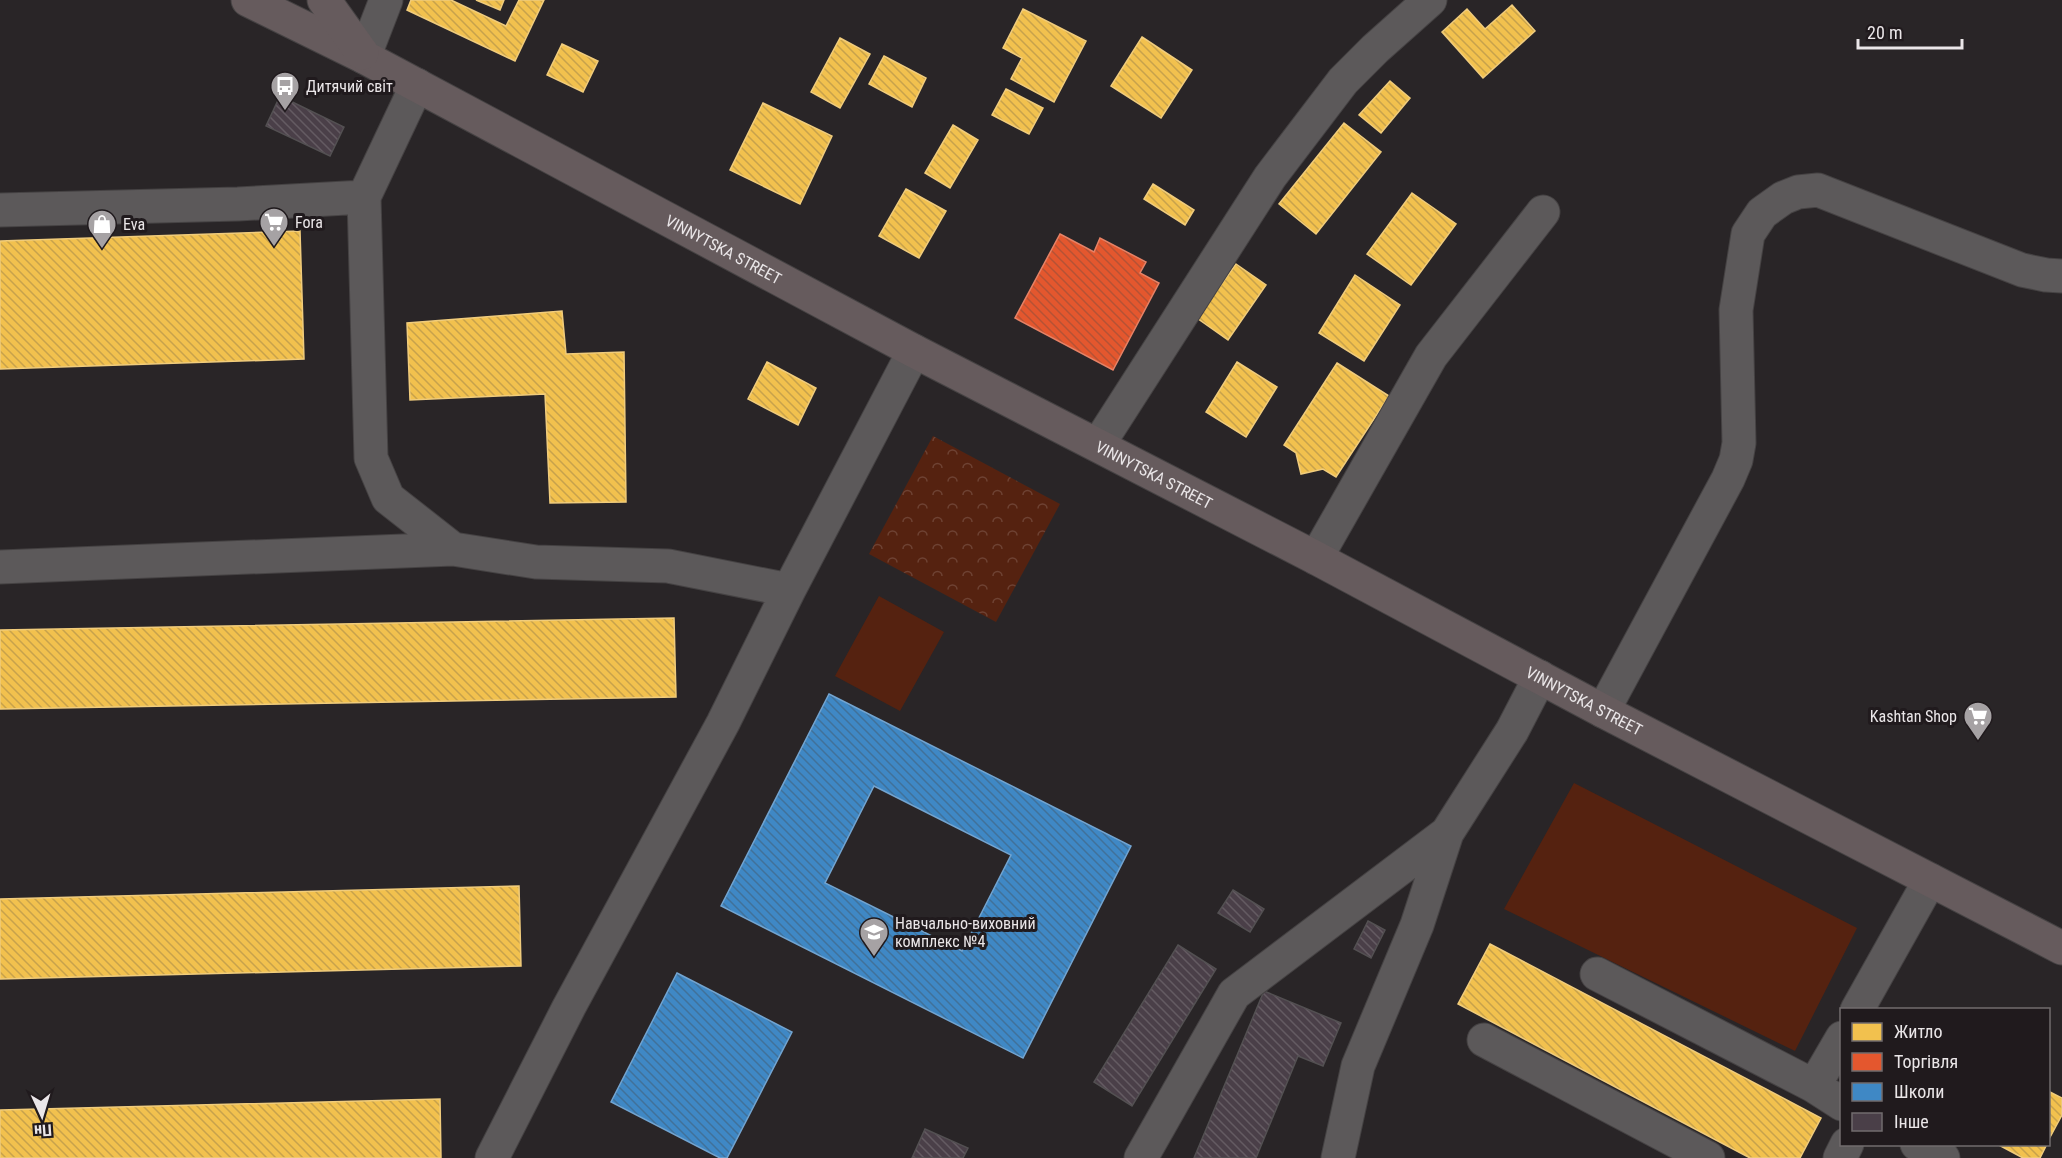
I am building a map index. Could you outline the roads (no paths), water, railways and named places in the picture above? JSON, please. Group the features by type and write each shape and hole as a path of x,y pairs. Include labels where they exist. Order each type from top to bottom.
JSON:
{"main road":[{"name":"VINNYTSKA STREET","path":"248,0 364,57 914,351 1316,558 1603,711 2062,948"},
{"path":"324,0 364,57"}],"street":[{"path":"364,57 386,0"},
{"path":"1098,445 1270,177 1343,81 1430,0"},
{"path":"417,85 364,197 371,459 387,498 453,549"},
{"path":"1603,711 1728,479 1736,460 1739,443 1736,310 1748,234 1762,213 1783,198 1798,192 1818,190 2022,270 2062,276"},
{"path":"0,210 238,204 364,197"},
{"path":"1316,558 1431,356 1543,212"},
{"path":"492,1158 569,1007 723,723 789,590 914,351"},
{"path":"0,567 453,549 536,562 668,566 789,590"},
{"path":"1338,1158 1358,1066 1417,925 1447,833 1512,731 1540,677"},
{"path":"1141,1158 1234,994 1447,833"},
{"path":"1858,1008 1930,880"},
{"path":"1597,974 1814,1086 1840,1103"},
{"path":"1484,1040 1708,1158"},
{"path":"1814,1086 1840,1041"},
{"path":"1921,1146 1943,1158"}],"place":[{"name":"Дитячий світ","path":"285,112"},
{"name":"Fora","path":"274,248"},
{"name":"Eva","path":"102,250"},
{"name":"Kashtan Shop","path":"1978,742"},
{"name":"Навчально-виховний комплекс №4","path":"874,958"}]}
